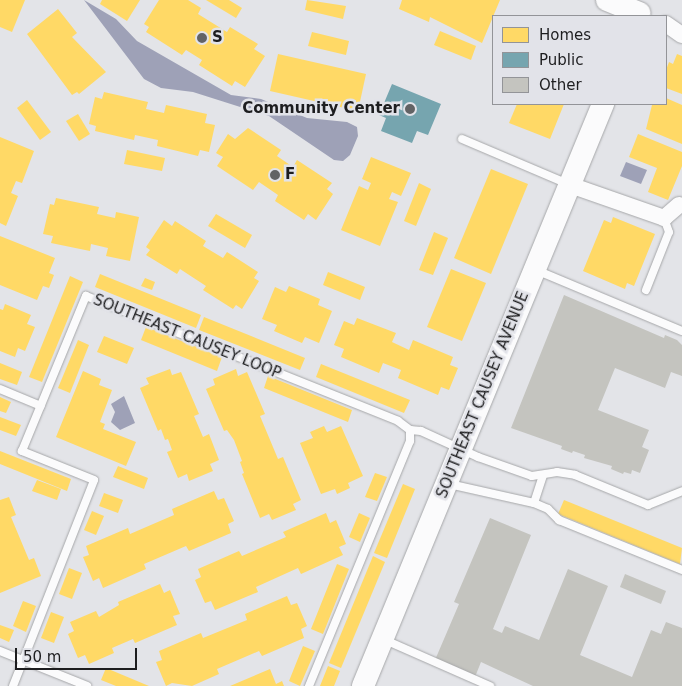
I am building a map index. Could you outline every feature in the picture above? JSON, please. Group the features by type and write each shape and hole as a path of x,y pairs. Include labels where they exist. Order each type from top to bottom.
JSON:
{"street":[{"path":"607,0 642,12"},
{"name":"SOUTHEAST CAUSEY AVENUE","path":"363,686 603,105"},
{"path":"570,185 664,218 681,203"}],"lane":[{"path":"462,139 570,185"},
{"path":"646,290 669,232 664,218"},
{"path":"535,270 682,331"},
{"name":"SOUTHEAST CAUSEY LOOP","path":"13,686 94,480 22,451 86,296 398,421 410,430"},
{"path":"0,389 41,406"},
{"path":"309,686 410,441 410,430 421,431 532,476 557,472 575,475 648,505 682,491"},
{"path":"534,503 543,475"},
{"path":"447,484 534,503 548,509 559,520 682,570"},
{"path":"383,639 490,686"},
{"path":"0,651 86,686"}],"water":[{"path":"84,0 116,19 137,41 231,95 261,99 307,118 347,122 357,127 358,136 350,155 343,161 334,160 269,116 193,92 161,88 144,79"},
{"path":"626,162 647,170 641,184 620,176"},
{"path":"124,396 135,423 120,430 111,422 115,412 111,404"}],"building: Homes":[{"path":"0,0 25,0 12,32 0,27"},
{"path":"102,0 140,0 127,21 100,4"},
{"name":"S","path":"159,0 188,0 201,8 198,14 227,32 230,27 258,44 254,49 265,56 245,87 235,81 232,86 199,65 202,60 186,50 182,55 146,32 149,27 144,24"},
{"path":"206,0 229,0 242,8 236,18"},
{"path":"307,0 346,6 343,19 305,10"},
{"path":"402,0 500,0 494,15 492,15 482,43 430,17 429,22 399,9"},
{"path":"58,9 77,33 72,37 106,72 79,94 77,92 72,95 27,34"},
{"path":"440,31 476,46 471,60 434,45"},
{"path":"312,32 349,41 346,55 308,46"},
{"path":"278,54 366,74 358,111 270,91"},
{"path":"677,54 682,56 682,94 667,88 667,67 669,62 673,64"},
{"path":"104,92 148,102 146,109 164,113 166,105 207,114 205,123 215,125 209,152 200,150 198,156 157,146 158,140 135,135 134,140 95,131 96,126 89,124 95,97 102,99"},
{"path":"667,98 682,105 682,144 646,129 652,105 667,105"},
{"path":"27,100 51,132 40,140 17,108"},
{"path":"517,105 564,105 550,139 509,123"},
{"path":"78,114 90,134 79,141 66,121"},
{"name":"F","path":"248,128 281,150 277,156 293,167 297,160 332,183 327,189 333,194 316,220 308,214 304,220 275,201 278,195 259,182 253,190 217,166 223,157 216,153 228,134 235,139"},
{"path":"638,134 682,152 682,166 668,200 648,192 657,168 629,157"},
{"path":"0,137 34,151 22,183 16,181 11,193 18,196 6,226 0,223"},
{"path":"127,150 165,158 162,171 124,164"},
{"path":"371,157 411,173 401,196 392,192 389,199 398,202 380,246 341,230 359,186 368,190 371,183 362,179"},
{"path":"491,169 528,184 491,274 454,258"},
{"path":"419,183 431,189 416,226 404,221"},
{"path":"56,198 99,207 97,214 115,218 116,212 139,217 130,261 106,256 108,248 91,244 90,251 51,243 53,236 43,234 50,204 54,205"},
{"path":"216,214 252,235 245,248 208,226"},
{"path":"613,217 655,234 634,286 627,283 625,289 583,271 604,220 611,223"},
{"path":"164,220 172,226 175,221 206,241 203,246 223,258 227,252 258,272 254,278 259,281 242,309 236,305 233,309 203,290 206,286 180,269 177,274 146,255 150,250 146,247"},
{"path":"434,232 448,238 433,275 419,270"},
{"path":"0,236 55,258 49,273 54,275 49,288 43,286 37,300 0,285"},
{"path":"451,269 486,283 462,341 427,327"},
{"path":"328,272 365,287 360,300 323,285"},
{"path":"100,274 201,315 196,328 95,287"},
{"path":"70,276 83,282 42,382 29,377"},
{"path":"145,278 155,282 152,290 141,286"},
{"path":"289,286 320,299 318,305 332,311 319,343 305,337 302,343 274,331 277,325 262,319 275,287 286,292"},
{"path":"5,304 31,315 27,324 35,327 25,351 18,348 15,357 0,351 0,309 3,310"},
{"path":"204,317 305,358 300,370 199,330"},
{"path":"357,318 396,333 392,342 409,350 413,340 453,357 450,365 458,368 449,390 441,387 438,395 398,378 401,370 383,363 379,373 341,357 344,349 334,345 344,321 354,325"},
{"path":"146,327 222,357 217,371 141,340"},
{"path":"104,336 134,348 127,364 97,352"},
{"path":"78,340 89,345 70,393 58,388"},
{"path":"0,363 22,372 17,385 0,379"},
{"path":"321,364 410,400 404,413 316,377"},
{"path":"170,369 172,375 181,372 199,414 194,416 203,437 209,434 219,460 210,464 213,471 189,481 187,474 178,478 167,452 172,450 168,439 165,440 161,429 158,431 140,388 149,384 146,378"},
{"path":"236,369 238,376 247,372 265,414 260,416 278,459 283,457 301,500 293,504 296,510 272,520 269,514 260,518 242,474 244,473 240,462 242,461 234,440 227,430 224,431 206,389 215,385 213,379"},
{"path":"83,371 101,379 99,385 112,390 100,422 105,424 103,429 136,442 126,466 56,437"},
{"path":"268,376 352,410 348,422 264,388"},
{"path":"0,397 11,402 6,413 0,411"},
{"path":"0,417 21,425 16,436 0,430"},
{"path":"324,426 327,432 341,426 363,476 348,483 350,488 337,494 335,489 321,494 300,443 313,438 310,432"},
{"path":"0,451 71,479 67,491 0,464"},
{"path":"118,466 148,478 144,489 113,477"},
{"path":"375,473 387,477 377,501 365,497"},
{"path":"37,480 61,489 57,500 32,491"},
{"path":"403,484 415,489 387,558 374,553"},
{"path":"214,491 218,500 224,498 234,521 228,524 231,533 189,551 186,546 144,564 146,569 103,588 99,578 93,581 83,557 89,555 86,546 128,528 130,534 174,515 172,509"},
{"path":"104,493 123,500 118,513 99,506"},
{"path":"9,497 16,515 11,517 29,560 34,558 41,576 0,593 0,500"},
{"path":"564,500 682,548 680,564 558,514"},
{"path":"92,511 104,516 96,535 84,530"},
{"path":"326,513 330,523 336,520 346,544 339,547 343,555 301,574 298,568 256,587 258,592 215,610 211,601 205,603 195,580 201,577 198,569 239,551 242,556 286,537 283,532"},
{"path":"359,513 370,518 360,542 349,537"},
{"path":"373,556 385,562 341,668 329,663"},
{"path":"337,564 349,569 323,634 311,629"},
{"path":"69,568 82,573 72,599 59,594"},
{"path":"160,584 164,593 170,590 180,614 173,616 177,625 135,643 133,639 112,648 114,653 89,664 85,655 78,658 68,634 74,631 70,622 96,611 99,617 119,605 118,602"},
{"path":"287,596 291,605 297,603 307,626 301,629 304,638 262,656 259,651 217,669 219,674 192,686 172,683 166,686 156,662 162,660 159,651 201,633 203,638 247,620 245,614"},
{"path":"23,601 36,606 26,632 13,626"},
{"path":"51,612 64,617 54,643 41,638"},
{"path":"0,625 14,630 9,642 0,638"},
{"path":"303,646 315,651 300,686 289,681"},
{"path":"328,666 340,671 334,686 320,686"},
{"path":"106,668 149,686 116,686 101,680"},
{"path":"270,669 276,684 282,681 284,686 230,686"}],"building: Public":[{"name":"Community Center","path":"392,84 441,104 428,135 417,131 412,143 381,131 386,118 379,115"}],"building: Other":[{"path":"564,295 664,338 665,335 677,340 682,345 682,376 671,372 665,388 615,368 598,410 649,430 642,447 649,450 640,473 632,470 631,474 624,472 623,474 611,469 612,466 584,458 585,455 561,449 562,446 511,428"},
{"path":"490,518 531,535 493,629 502,633 505,626 539,640 568,569 608,586 580,655 632,677 651,630 661,634 666,622 682,628 682,686 533,686 481,662 475,677 435,660 459,604 454,602"},
{"path":"625,574 666,591 661,604 620,587"}],"place":[{"name":"S","path":"202,38"},
{"name":"Community Center","path":"410,109"},
{"name":"F","path":"275,175"}]}
